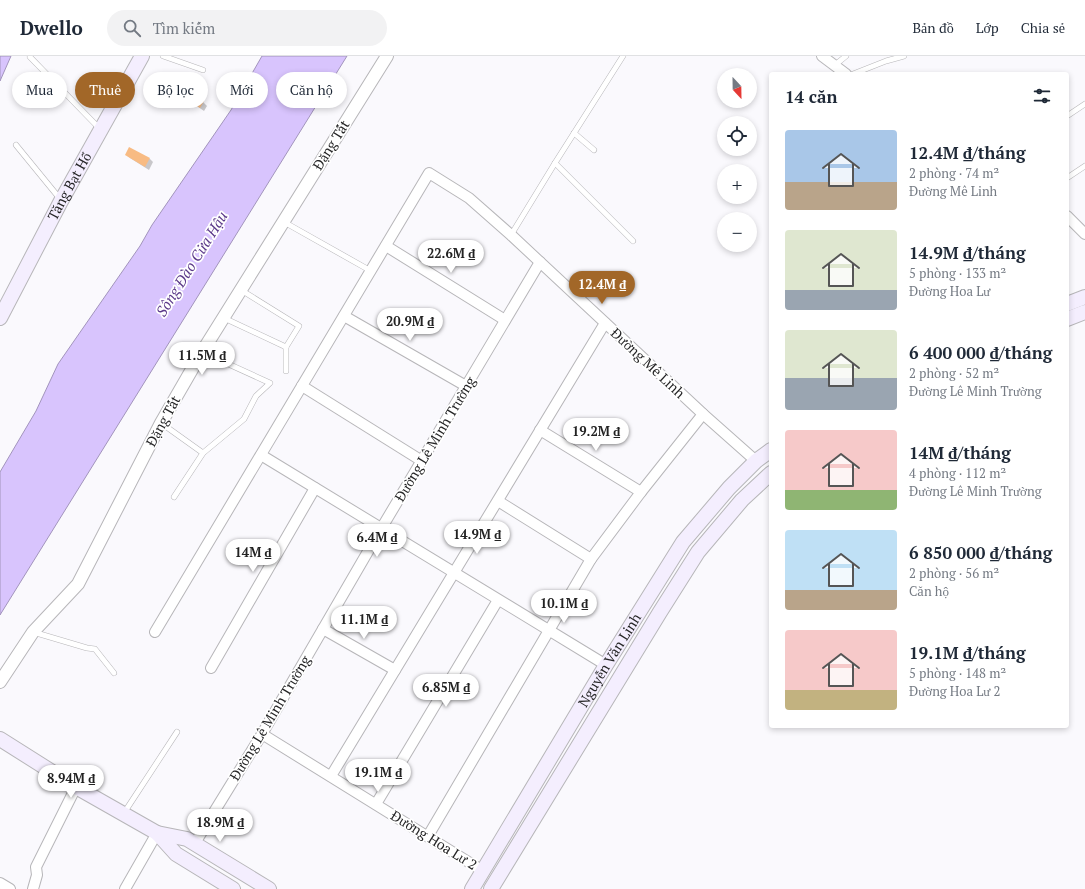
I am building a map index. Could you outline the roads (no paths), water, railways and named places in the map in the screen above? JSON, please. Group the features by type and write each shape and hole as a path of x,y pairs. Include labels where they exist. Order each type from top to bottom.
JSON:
{"main road":[{"name":"Tăng Bạt Hổ","path":"0,318 61,201 141,57"},
{"path":"1069,303 1085,297"},
{"path":"1069,318 1085,312"},
{"name":"Nguyễn Văn Linh","path":"472,889 628,629 683,542 729,488 756,461 769,451"},
{"name":"Nguyễn Văn Linh","path":"491,889 698,552 742,500 769,475"},
{"path":"628,629 644,639"},
{"path":"0,739 76,787 157,833 188,839 269,889"},
{"path":"157,833 176,854 233,889"}],"street":[{"name":"Đặng Tất","path":"0,682 33,632 78,584 161,423 202,352 387,56"},
{"path":"822,56 844,72"},
{"name":"Đường Mê Linh","path":"386,246 429,173 469,198 756,461"},
{"path":"1069,218 1083,229"},
{"path":"155,632 386,246 505,320"},
{"name":"Đường Lê Minh Trường","path":"195,843 262,734 381,529 540,262"},
{"path":"344,316 466,386"},
{"path":"331,776 605,323"},
{"path":"302,386 422,461"},
{"path":"428,836 591,559 641,492 703,414"},
{"path":"540,430 641,492"},
{"path":"261,455 606,666"},
{"path":"211,668 314,488"},
{"path":"498,501 591,559"},
{"path":"376,804 498,600"},
{"path":"323,629 395,670"},
{"name":"Đường Hoa Lư 2","path":"262,734 483,871"},
{"path":"33,889 37,875 36,867 76,787"},
{"path":"125,889 157,833"},
{"path":"0,883 10,889"}],"lane":[{"path":"162,56 203,70"},
{"path":"511,235 623,56"},
{"path":"835,65 846,56"},
{"path":"858,72 886,61 904,56"},
{"path":"30,57 101,130"},
{"path":"1069,115 1085,104"},
{"path":"574,133 594,150"},
{"path":"16,145 61,201"},
{"path":"555,163 633,240"},
{"path":"1069,177 1085,166"},
{"path":"283,222 371,271"},
{"path":"240,289 299,326 286,346 286,371"},
{"path":"224,318 286,346"},
{"path":"174,497 203,453 244,419 256,396 270,383 202,352"},
{"path":"161,423 203,453"},
{"path":"33,632 95,649 114,673"},
{"path":"123,814 177,732"}],"water":[{"path":"0,56 11,56 0,81"},
{"name":"Sông Đào Cửa Hậu","path":"262,56 347,56 337,72 276,72 276,108 315,108 0,615 0,472 36,411 58,364 140,246 152,225 232,108 268,108 268,72 253,72"}]}
